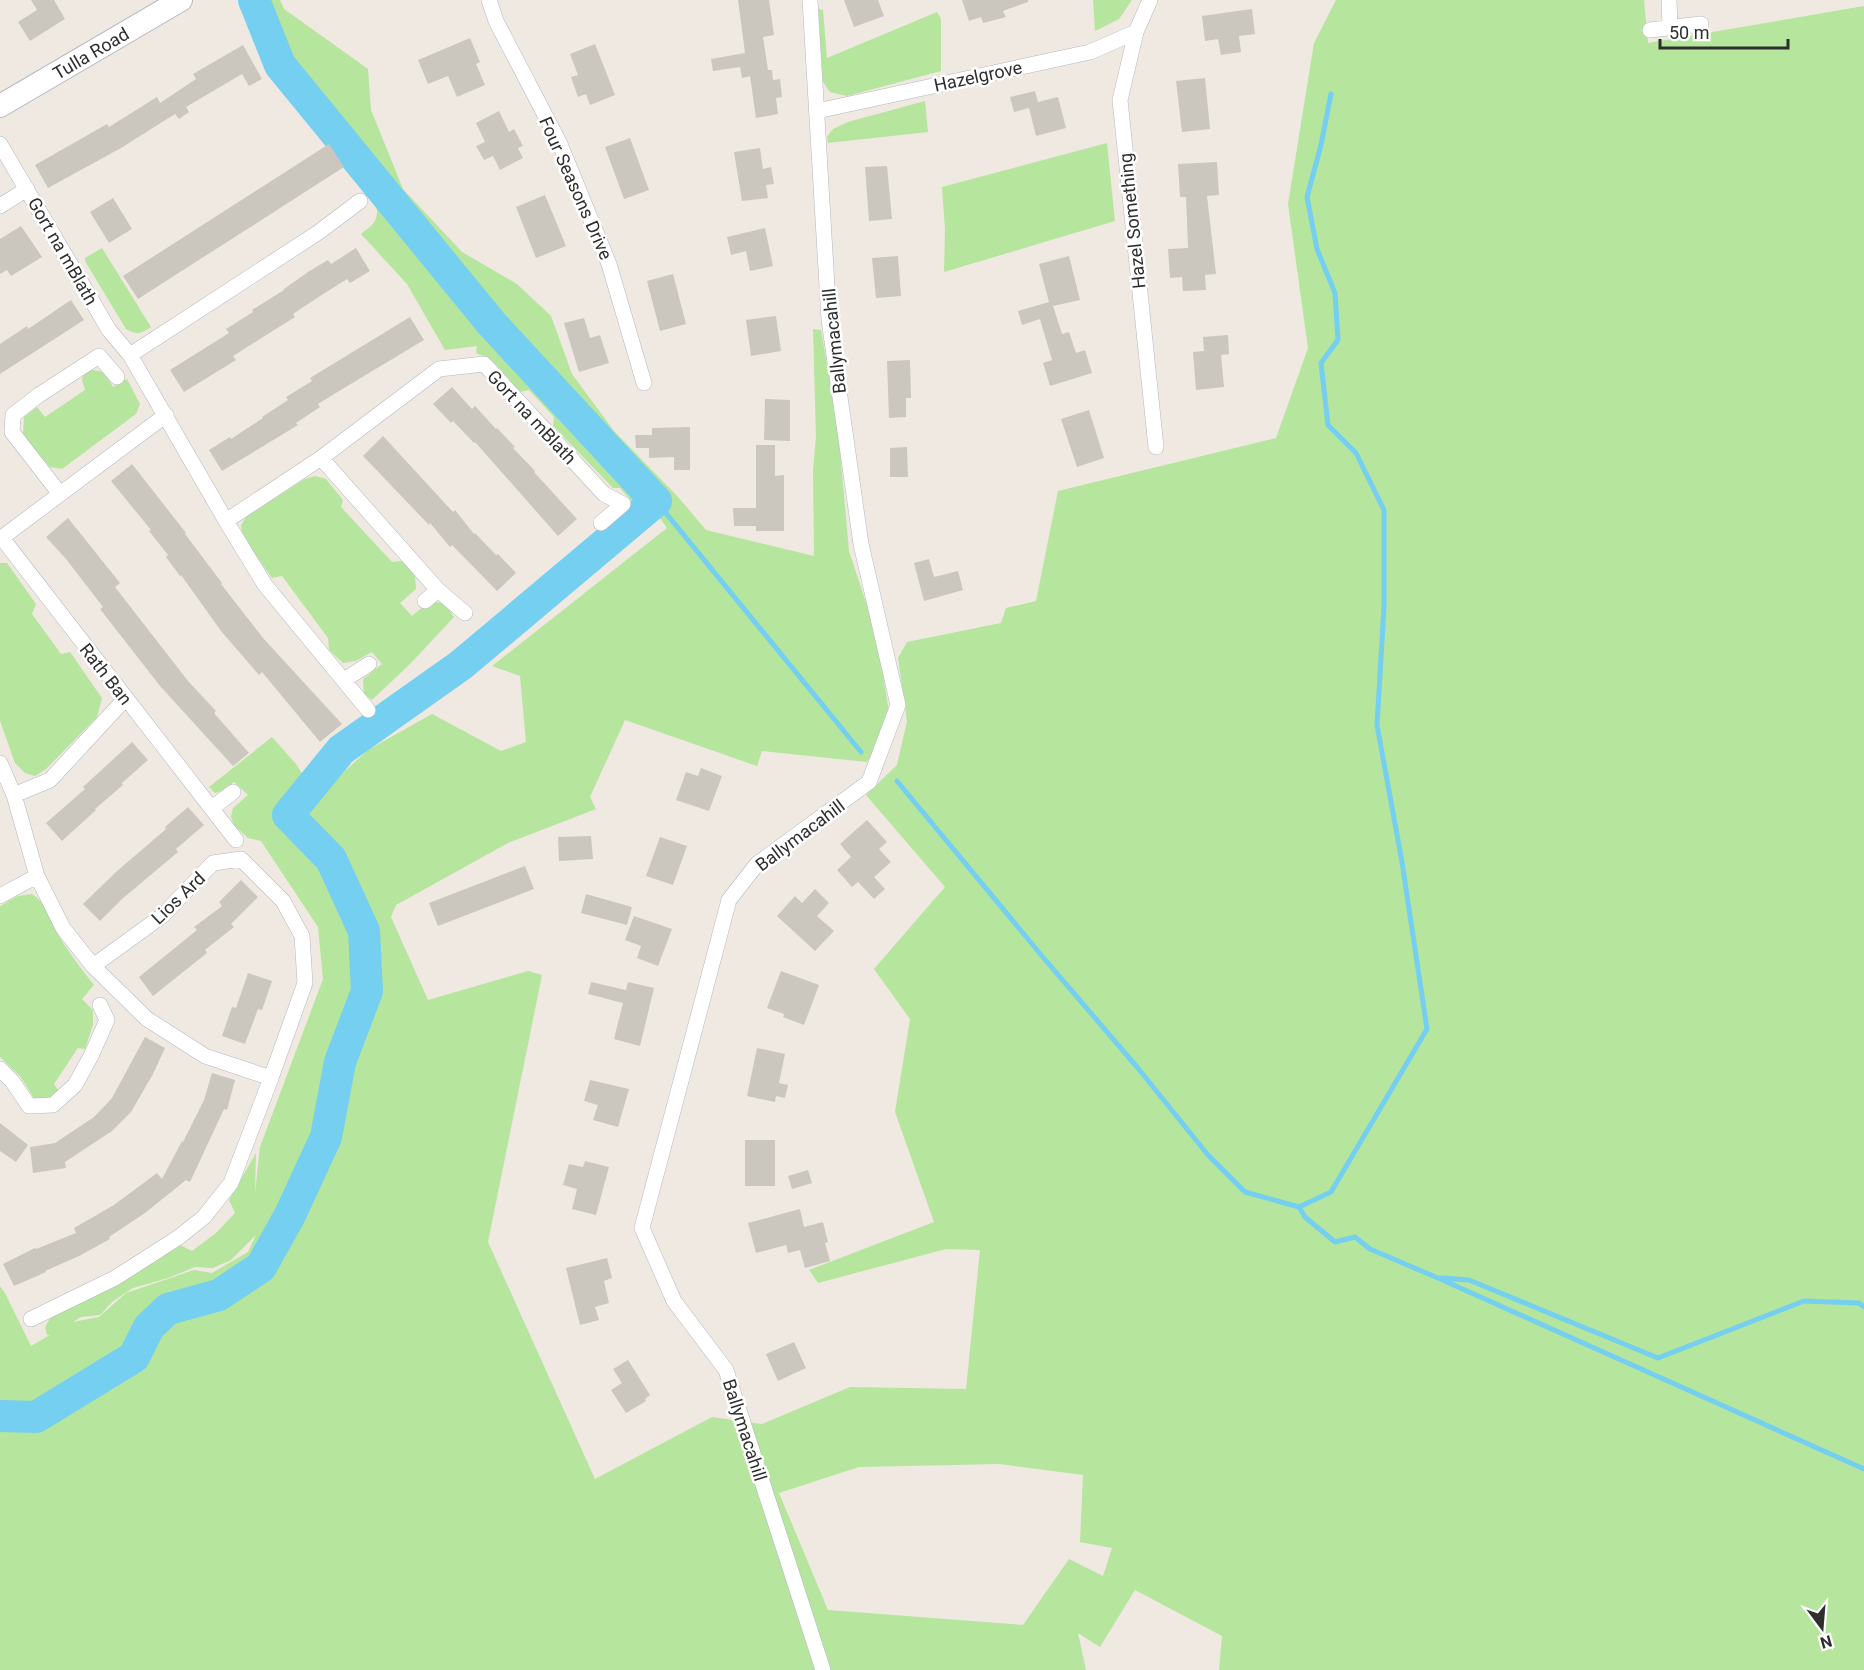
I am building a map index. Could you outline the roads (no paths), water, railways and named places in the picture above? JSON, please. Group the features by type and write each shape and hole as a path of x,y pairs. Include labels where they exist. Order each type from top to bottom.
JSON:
{"main road":[{"name":"Tulla Road","path":"0,106 181,0"}],"street":[{"name":"Four Seasons Drive","path":"489,0 496,21 560,144 609,264 644,383"},
{"name":"Ballymacahill","path":"810,0 829,320 861,544 898,705 869,783 757,864 729,900 642,1228 674,1301 726,1370 823,1670"},
{"name":"Hazel Something","path":"1150,0 1136,32 1120,100 1155,447"},
{"path":"1669,0 1670,28"},
{"path":"1650,30 1701,24"},
{"name":"Hazelgrove","path":"818,111 1090,52 1136,32"},
{"name":"Gort na mBlath","path":"0,144 109,330 130,355 265,585 368,710"},
{"path":"0,206 27,189"},
{"path":"130,355 319,232 360,201"},
{"path":"60,494 6,429 14,415 39,395 99,356 117,377"},
{"name":"Gort na mBlath","path":"226,521 321,458 439,369 484,364 604,494 623,504 600,523"},
{"path":"1,539 166,415"},
{"path":"321,458 438,590 465,613"},
{"name":"Rath Ban","path":"1,539 236,840"},
{"path":"425,601 438,590"},
{"path":"344,680 369,664"},
{"path":"14,795 50,780 125,699"},
{"path":"0,763 14,795 37,876 63,928 93,966 147,1019 205,1056 271,1078"},
{"path":"212,808 233,792"},
{"name":"Lios Ard","path":"31,1319 115,1278 179,1237 204,1217 231,1183 305,983 302,936 283,901 242,859 213,863 162,916 93,966"},
{"path":"0,896 37,876"},
{"path":"0,1069 12,1081 29,1106 53,1105 75,1085 92,1056 107,1020 100,1005"}],"waterway":[{"path":"0,1416 36,1417 134,1357 149,1327 168,1309 219,1295 261,1267 290,1215 326,1137 340,1062 367,991 364,931 331,859 288,815 341,750 461,665 656,501 492,324 280,65 254,0"},
{"path":"897,781 1208,1155 1245,1192 1299,1207 1331,1192 1427,1029 1402,862 1377,725 1384,607 1384,510 1356,453 1328,425 1321,363 1338,340 1335,293 1317,249 1307,197 1321,145 1331,94"},
{"path":"656,501 861,752"},
{"path":"1299,1207 1305,1217 1335,1242 1355,1237 1370,1249 1864,1469"},
{"path":"1442,1278 1469,1280 1658,1358 1804,1301 1859,1303 1864,1307"}]}
